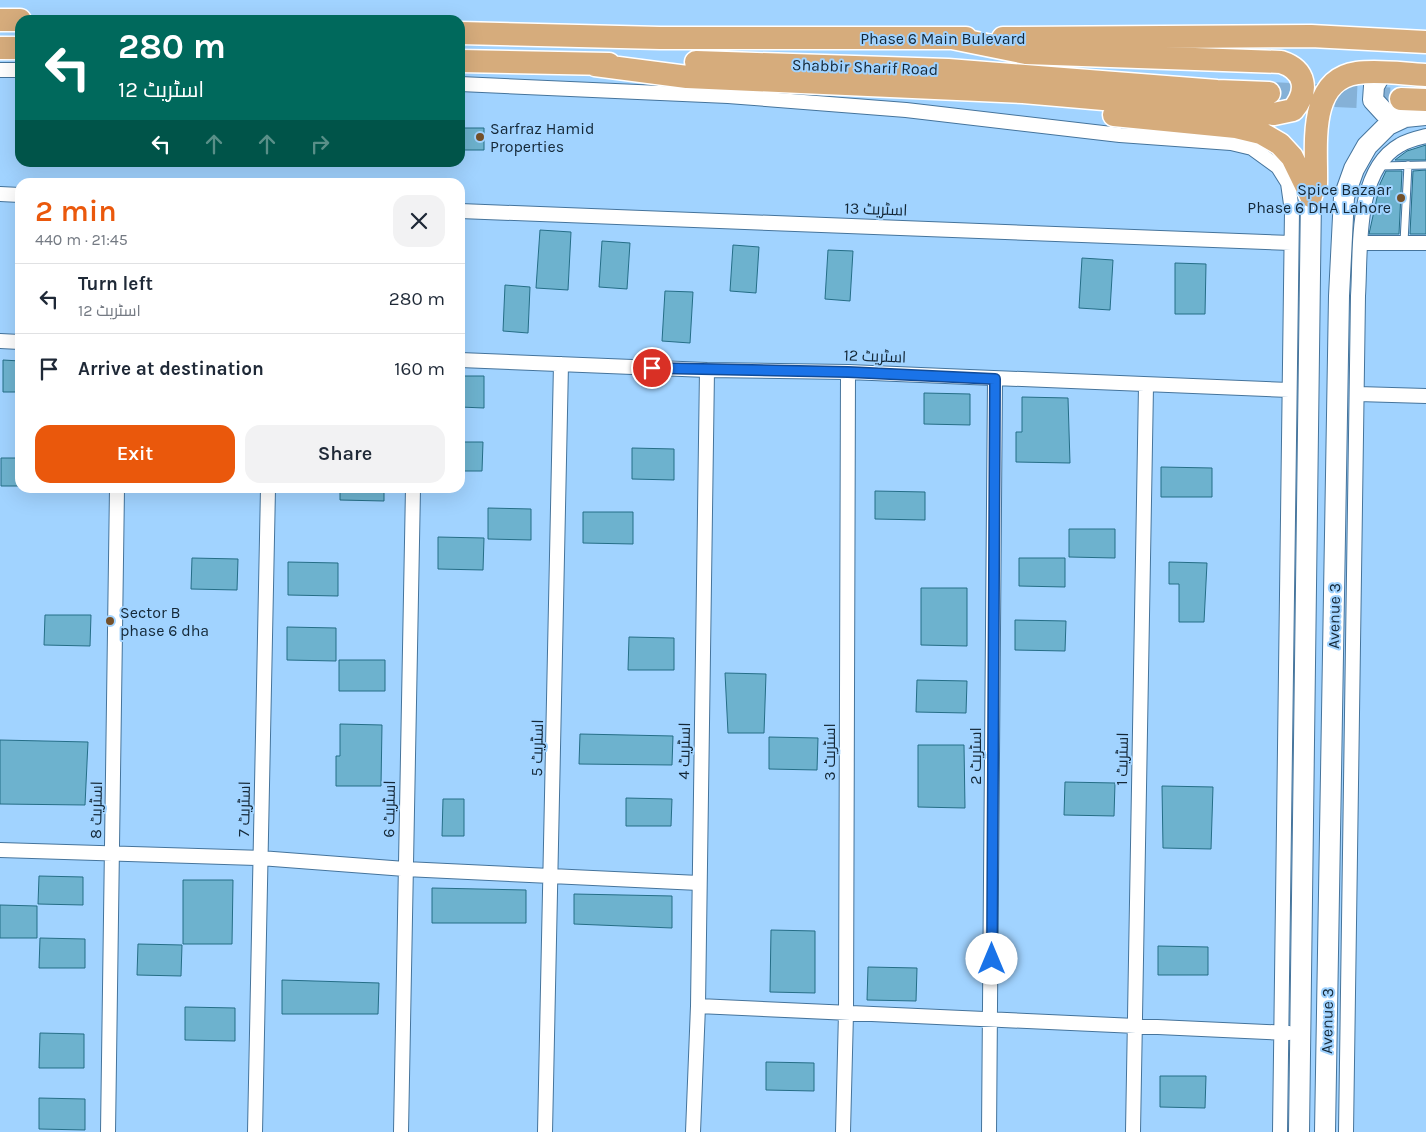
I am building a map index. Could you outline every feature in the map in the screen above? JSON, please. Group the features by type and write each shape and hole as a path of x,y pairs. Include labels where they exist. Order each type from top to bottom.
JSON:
{"main road":[{"path":"0,20 15,20"},
{"name":"Phase 6 Main Bulevard","path":"465,33 660,38 1311,36 1426,42"},
{"path":"595,65 687,77 837,82 946,90 1023,92 1274,114 1293,110 1303,96 1303,80 1294,68 1281,62 1026,53 952,38"},
{"path":"0,48 15,48"},
{"name":"Shabbir Sharif Road","path":"465,61 595,65 716,62 948,70 1217,91 1269,93"},
{"path":"1311,196 1316,184 1319,108 1324,95 1334,81 1344,76 1360,73 1382,72 1426,75"},
{"path":"1382,72 1374,86 1373,100 1384,112 1426,100"},
{"path":"946,90 1002,102 1251,130 1270,138 1286,150 1298,164 1311,196"},
{"path":"1399,109 1426,115"},
{"name":"Avenue 3","path":"1325,1132 1349,296 1344,197 1354,169 1367,146 1388,125 1399,109"},
{"name":"Avenue 3","path":"1299,1132 1291,1032 1301,300 1311,196"}],"street":[{"path":"0,70 15,70"},
{"path":"465,84 728,96 876,108 1120,135 1244,145 1262,154 1278,167 1288,183 1292,211 1291,242 1301,300 1289,390 1291,1032 1280,1132"},
{"path":"1346,1132 1358,394 1349,296 1362,243 1364,209 1368,186 1377,166 1400,145 1426,136"},
{"path":"0,194 15,195"},
{"name":"اسٹریٹ 13","path":"465,211 1291,242"},
{"path":"1362,243 1426,243"},
{"path":"0,341 15,342"},
{"name":"اسٹریٹ 12","path":"465,360 707,370 848,372 1146,386 1289,390"},
{"name":"اسٹریٹ 5","path":"545,1132 552,876 561,364"},
{"name":"اسٹریٹ 4","path":"693,1132 698,1006 707,370"},
{"name":"اسٹریٹ 3","path":"843,1132 846,1013 848,372"},
{"name":"اسٹریٹ 2","path":"989,1132 995,379"},
{"name":"اسٹریٹ 1","path":"1133,1132 1146,386"},
{"path":"1358,394 1426,396"},
{"name":"اسٹریٹ 8","path":"108,1132 117,493"},
{"name":"اسٹریٹ 7","path":"255,1132 268,493"},
{"name":"اسٹریٹ 6","path":"401,1132 413,493"},
{"path":"0,850 113,855 260,858 405,869 699,883"},
{"path":"698,1006 1291,1032"}],"lane":[{"path":"1404,242 1408,165"},
{"path":"1377,166 1426,165"}],"building":[{"path":"465,128 484,128 484,150 465,150"},
{"path":"1426,145 1426,160 1395,160 1407,151"},
{"path":"1426,170 1426,234 1410,234 1413,171"},
{"path":"1386,171 1402,171 1399,234 1369,234 1380,184"},
{"path":"540,230 571,232 568,290 536,288"},
{"path":"602,241 630,243 627,289 599,287"},
{"path":"733,245 759,247 756,293 730,291"},
{"path":"828,250 853,251 850,301 825,299"},
{"path":"1082,258 1113,260 1110,310 1079,308"},
{"path":"1175,263 1206,264 1205,314 1175,314"},
{"path":"505,285 530,287 528,333 503,331"},
{"path":"665,291 693,292 690,343 662,341"},
{"path":"3,360 15,361 15,392 3,392"},
{"path":"465,376 484,376 484,408 465,407"},
{"path":"924,393 970,394 970,425 924,424"},
{"path":"1022,397 1068,398 1070,463 1016,462 1016,432 1022,432"},
{"path":"465,442 483,442 482,471 465,471"},
{"path":"632,448 674,449 674,480 632,479"},
{"path":"1,458 15,458 15,486 1,486"},
{"path":"1161,467 1212,468 1212,497 1161,497"},
{"path":"875,491 925,492 925,520 875,519"},
{"path":"340,493 384,493 384,501 340,500"},
{"path":"488,508 531,509 531,540 488,539"},
{"path":"583,512 633,512 633,544 583,543"},
{"path":"1069,529 1115,529 1115,558 1069,557"},
{"path":"438,537 484,538 483,570 438,569"},
{"path":"192,558 238,559 237,590 191,589"},
{"path":"1019,558 1065,558 1065,587 1019,586"},
{"path":"288,562 338,563 338,596 288,595"},
{"path":"1169,562 1207,563 1204,622 1179,622 1179,584 1169,584"},
{"path":"921,588 967,588 967,646 921,645"},
{"path":"45,615 91,615 90,646 44,645"},
{"path":"1015,620 1066,621 1065,651 1015,650"},
{"path":"287,627 336,628 336,661 287,660"},
{"path":"629,637 674,638 674,670 628,670"},
{"path":"339,660 385,660 385,691 339,691"},
{"path":"725,673 766,674 764,733 728,733"},
{"path":"917,680 967,681 966,713 916,712"},
{"path":"340,724 382,725 381,786 336,786 336,756 340,756"},
{"path":"580,734 673,736 672,765 579,764"},
{"path":"769,737 818,738 817,770 769,769"},
{"path":"0,740 88,742 85,805 0,804"},
{"path":"918,745 964,745 965,808 918,807"},
{"path":"1065,782 1115,783 1114,816 1064,815"},
{"path":"1162,786 1213,787 1211,849 1163,848"},
{"path":"626,798 672,799 671,826 626,826"},
{"path":"443,799 464,799 464,836 442,836"},
{"path":"39,876 83,877 83,905 38,904"},
{"path":"183,880 233,880 232,944 183,944"},
{"path":"432,888 526,890 526,923 432,923"},
{"path":"574,894 672,896 672,928 574,924"},
{"path":"0,905 37,906 37,938 0,938"},
{"path":"771,930 815,931 815,993 770,992"},
{"path":"40,938 85,939 85,968 39,968"},
{"path":"138,944 182,945 181,976 137,975"},
{"path":"1158,946 1208,947 1208,975 1158,975"},
{"path":"868,967 917,968 916,1001 867,1000"},
{"path":"282,980 379,983 378,1014 282,1014"},
{"path":"185,1007 235,1008 235,1041 185,1040"},
{"path":"40,1033 84,1034 84,1068 39,1068"},
{"path":"766,1062 814,1063 814,1091 766,1090"},
{"path":"1160,1076 1206,1076 1205,1108 1160,1107"},
{"path":"39,1098 85,1099 85,1130 39,1129"}],"tunnel":[{"path":"1269,93 1401,99"}],"place":[{"name":"Sarfraz Hamid Properties","path":"480,137"},
{"name":"Spice Bazaar Phase 6 DHA Lahore","path":"1401,198"},
{"name":"Sector B phase 6 dha","path":"110,621"}],"route":[{"path":"652,368 848,372 995,379 992,959"}]}
